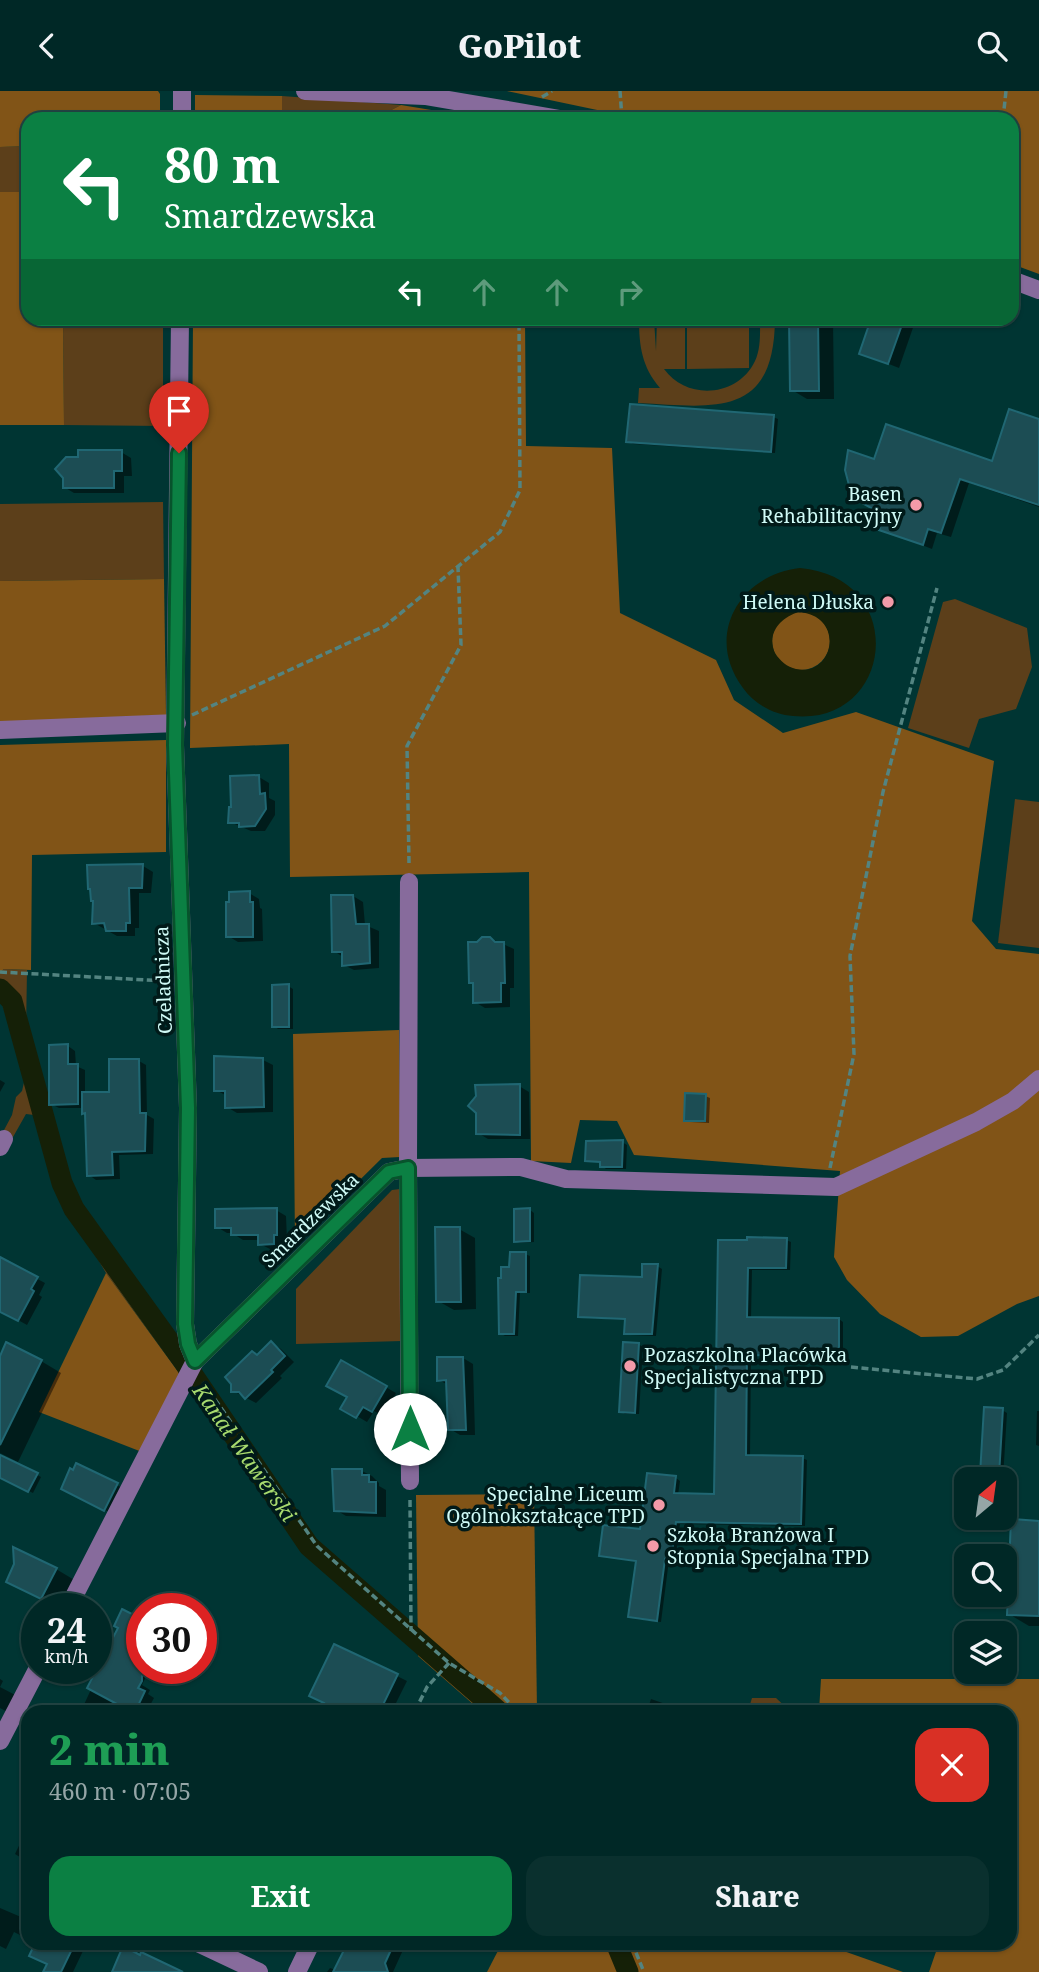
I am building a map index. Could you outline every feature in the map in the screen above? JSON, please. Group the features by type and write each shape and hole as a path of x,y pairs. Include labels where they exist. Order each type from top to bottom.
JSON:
{"street":[{"path":"182,91 182,112"},
{"path":"305,91 425,96 519,112"},
{"path":"1019,283 1039,290"},
{"name":"Czeladnicza","path":"180,326 175,745 188,1108 185,1324 191,1369"},
{"path":"0,730 177,723"},
{"path":"410,883 410,1481"},
{"name":"Smardzewska","path":"191,1369 389,1172 408,1168 521,1167 566,1179 836,1187 976,1122 1013,1101 1039,1079"},
{"path":"76,1593 191,1369"},
{"path":"0,1741 30,1684"},
{"path":"213,1950 259,1972"},
{"path":"297,1972 308,1950"}],"path":[{"path":"620,91 622,112"},
{"path":"1004,112 1006,91"},
{"path":"177,723 385,626 500,531 520,490 519,326"},
{"path":"410,883 407,746 461,645 458,567"},
{"path":"825,1187 853,1054 850,956 883,792 937,588"},
{"path":"0,972 185,982"},
{"path":"851,1367 977,1379 1003,1370 1039,1335"},
{"path":"191,1369 317,1546 447,1664 500,1693 511,1705"},
{"path":"410,1481 411,1631"},
{"path":"418,1705 427,1687 447,1664"},
{"path":"635,1950 644,1972"}],"shaded area":[{"path":"0,91 158,91 160,94 160,112 21,112 21,146 0,147"},
{"path":"507,91 1039,91 1039,274 1019,267 1019,112 607,112"},
{"path":"195,95 282,96 282,112 195,112"},
{"path":"282,96 401,105 388,112 282,112"},
{"path":"401,105 444,112 388,112"},
{"path":"21,146 21,192 0,192 0,147"},
{"path":"0,192 21,192 21,326 63,326 64,425 0,425"},
{"path":"63,326 163,326 163,426 64,425"},
{"path":"193,326 525,326 526,446 612,448 620,613 716,660 734,700 783,733 856,712 994,761 972,921 996,949 1039,954 1039,1296 1017,1304 958,1336 921,1337 880,1314 847,1280 834,1257 840,1171 634,1155 617,1121 580,1120 571,1163 531,1161 529,872 290,877 289,744 190,748"},
{"path":"639,326 654,326 656,351 657,326 685,326 685,369 664,369 686,386 712,391 737,382 747,373 758,351 760,326 774,326 772,351 764,375 752,391 735,400 715,405 638,403 639,388 660,388 649,372"},
{"path":"687,326 749,326 749,368 687,369"},
{"path":"163,502 164,579 0,581 0,504"},
{"path":"800,568 835,578 860,597 873,622 876,649 869,676 852,699 827,713 793,716 772,711 748,694 732,668 727,648 728,629 734,611 745,595 760,582 778,573","holes":["799,612 814,616 824,624 829,634 826,656 819,664 809,669 790,667 775,653 772,639 774,633 781,622 792,614"]},
{"path":"164,579 166,715 0,722 0,581"},
{"path":"955,599 1027,628 1032,667 1016,709 979,719 969,748 908,728 943,602"},
{"path":"801,612 817,617 825,625 830,641 825,657 817,665 801,670 785,665 777,657 772,641 777,625 785,617"},
{"path":"166,740 166,852 32,855 31,970 4,969 0,972 0,745"},
{"path":"1015,799 1039,802 1039,948 998,943"},
{"path":"4,969 27,970 26,1032 74,1193 172,1337 171,1361 106,1273 54,1185 34,1115 26,1114 13,1137 3,1132 12,1115 16,1097 22,1091 26,1074 0,998 0,972"},
{"path":"399,1030 400,1157 382,1158 295,1244 293,1034"},
{"path":"400,1189 402,1341 296,1344 296,1289 392,1190"},
{"path":"106,1273 179,1373 142,1452 39,1412"},
{"path":"202,1378 320,1545 406,1622 406,1644 300,1547 191,1390"},
{"path":"534,1494 537,1705 474,1705 418,1656 416,1495"},
{"path":"821,1679 954,1679 954,1684 1017,1684 1017,1679 1039,1679 1039,1972 929,1972 937,1950 1017,1950 1017,1705 819,1705"},
{"path":"752,1698 776,1698 784,1705 750,1705"},
{"path":"498,1950 609,1950 618,1972 487,1972"},
{"path":"609,1950 629,1950 638,1972 618,1972"},
{"path":"629,1950 841,1950 903,1972 638,1972"}],"building":[{"path":"789,326 818,326 819,391 790,391"},
{"path":"869,326 902,326 888,364 859,354"},
{"path":"630,404 774,415 771,452 626,442"},
{"path":"1009,409 1039,419 1039,505 960,479 941,533 928,529 923,545 879,530 884,515 862,503 850,489 845,470 848,450 874,459 886,424 992,461"},
{"path":"78,450 122,450 122,471 114,471 114,488 63,488 63,478 55,469 66,457 78,457"},
{"path":"259,775 260,794 265,793 266,809 255,826 239,827 239,823 228,823 231,807 230,776"},
{"path":"143,864 142,888 129,888 130,923 126,923 126,931 106,931 104,923 92,924 93,901 88,889 87,865"},
{"path":"250,891 250,902 253,902 253,937 226,937 226,902 229,902 229,892"},
{"path":"331,895 353,895 356,924 369,924 370,963 342,966 342,952 332,952"},
{"path":"482,937 504,942 505,983 501,983 501,1002 473,1003 473,983 469,983 468,942 477,942"},
{"path":"289,984 289,1027 272,1027 272,985"},
{"path":"68,1044 68,1064 78,1064 78,1104 49,1105 49,1045"},
{"path":"214,1056 263,1058 264,1107 225,1108 225,1091 214,1091"},
{"path":"109,1059 139,1059 140,1113 146,1113 145,1151 112,1152 113,1175 87,1176 82,1092 109,1092"},
{"path":"520,1084 520,1135 476,1134 476,1113 468,1106 476,1096 475,1085"},
{"path":"685,1093 706,1094 705,1121 684,1121"},
{"path":"623,1140 622,1167 600,1167 600,1162 585,1161 586,1141"},
{"path":"277,1208 277,1235 274,1235 274,1244 258,1245 258,1235 231,1235 231,1228 215,1228 215,1209"},
{"path":"530,1208 530,1241 514,1242 514,1209"},
{"path":"435,1227 460,1227 461,1302 436,1302"},
{"path":"747,1237 787,1238 786,1268 748,1268 747,1317 839,1318 839,1356 747,1355 746,1455 803,1456 801,1524 676,1522 671,1560 665,1559 657,1621 628,1617 636,1561 599,1556 603,1525 640,1529 647,1473 676,1476 674,1493 714,1494 718,1240 747,1240"},
{"path":"510,1252 526,1252 526,1292 516,1292 514,1334 499,1334 498,1278 501,1278 501,1267 509,1267"},
{"path":"0,1257 38,1277 31,1289 34,1291 18,1321 0,1312"},
{"name":"Pozaszkolna Placówka Specjalistyczna TPD","path":"642,1264 658,1264 652,1334 624,1334 625,1319 578,1317 580,1275 642,1277"},
{"path":"271,1341 285,1356 271,1370 273,1372 245,1399 239,1392 231,1392 231,1384 225,1377 252,1351 257,1355"},
{"path":"6,1342 42,1360 0,1445 0,1356"},
{"path":"623,1342 639,1343 635,1413 619,1412"},
{"path":"437,1357 463,1357 466,1430 448,1430 446,1380 437,1381"},
{"path":"341,1360 387,1386 372,1412 363,1407 356,1418 340,1409 347,1397 326,1386"},
{"path":"984,1407 1003,1408 1000,1467 980,1467"},
{"path":"0,1455 38,1473 28,1492 0,1478"},
{"path":"76,1463 118,1483 104,1511 61,1489 70,1468 73,1470"},
{"path":"332,1469 362,1469 362,1475 369,1475 369,1482 376,1482 376,1513 334,1511"},
{"path":"1017,1519 1039,1521 1039,1616 1007,1615 1007,1607 1017,1607 1017,1544 1010,1544 1011,1530 1017,1530"},
{"path":"13,1547 57,1568 44,1593 29,1593 6,1582 14,1564"},
{"path":"122,1609 126,1611 126,1684 140,1684 138,1688 145,1691 138,1705 119,1705 87,1688 89,1684 112,1684 112,1640 118,1628 114,1626"},
{"path":"334,1644 398,1674 383,1705 323,1705 324,1703 309,1696"},
{"path":"32,1950 72,1950 61,1972 43,1972 47,1964 29,1956"},
{"path":"121,1950 131,1950 140,1955 141,1952 183,1972 112,1972"},
{"path":"344,1950 391,1950 385,1963 388,1972 333,1972"}],"waterway":[{"name":"Kanał Wawerski","path":"0,989 12,1001 62,1183 74,1209 182,1359 309,1546 491,1705"},
{"name":"Kanał Wawerski","path":"619,1950 628,1972"}],"place":[{"name":"Basen Rehabilitacyjny","path":"916,505"},
{"name":"Helena Dłuska","path":"888,602"},
{"name":"Pozaszkolna Placówka Specjalistyczna TPD","path":"630,1366"},
{"name":"Specjalne Liceum Ogólnokształcące TPD","path":"659,1505"},
{"name":"Szkoła Branżowa I Stopnia Specjalna TPD","path":"653,1546"}],"route":[{"path":"179,453 175,745 188,1108 185,1324 188,1344 195,1361 389,1172 408,1168 410,1429"}]}
